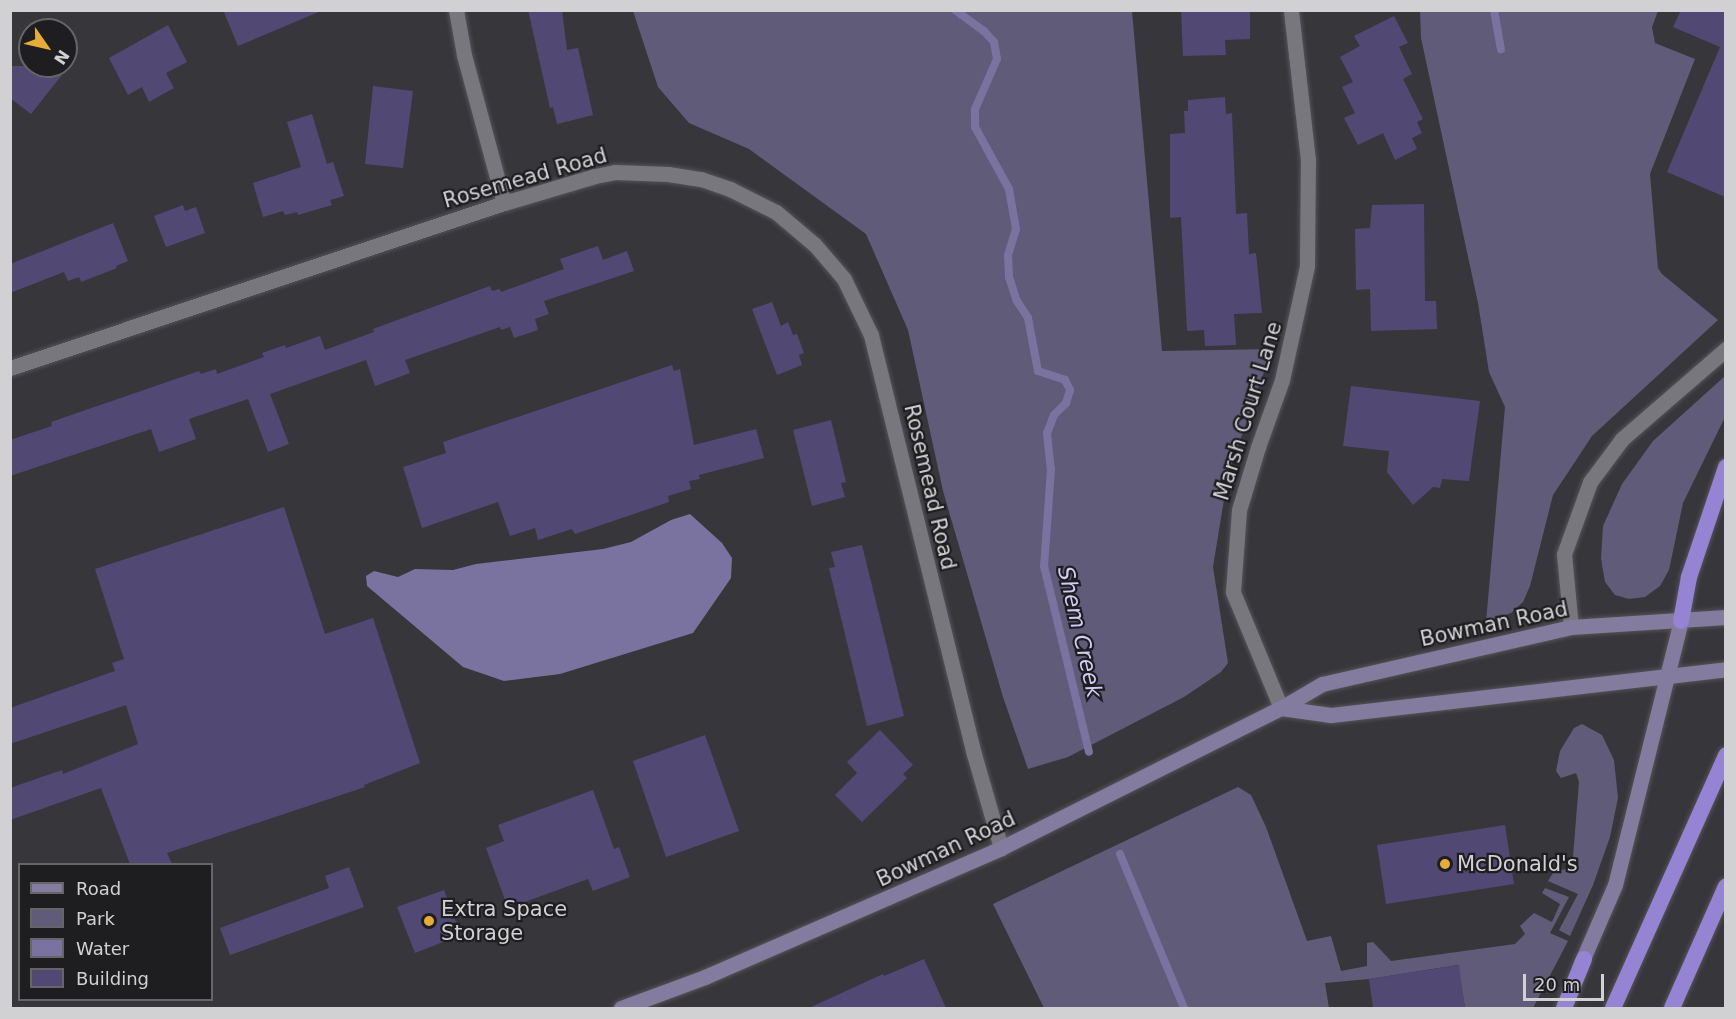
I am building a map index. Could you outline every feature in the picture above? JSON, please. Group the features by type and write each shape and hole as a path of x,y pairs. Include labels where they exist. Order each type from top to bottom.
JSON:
{"highway":[{"path":"1681,621 1689,577 1725,467"},
{"path":"1613,1008 1725,755"},
{"path":"1672,1008 1725,886"},
{"path":"1564,1008 1584,959"}],"main road":[{"name":"Bowman Road","path":"621,1008 705,977 1001,848 1281,708 1322,684 1570,627 1725,617"},
{"path":"1555,1008 1584,959 1615,885 1681,621"},
{"path":"1281,708 1331,715 1725,669"}],"street":[{"path":"456,10 464,55 504,203"},
{"name":"Marsh Court Lane","path":"1281,708 1233,592 1239,510 1258,447 1282,381 1307,266 1308,160 1292,10"},
{"name":"Rosemead Road","path":"10,368 504,203 615,172 668,174 701,179 730,189 776,212 815,245 844,279 871,335 885,383 974,754 1001,848"},
{"path":"1570,627 1564,554 1590,482 1622,439 1725,349"}],"green space":[{"path":"633,11 1132,11 1162,351 1272,349 1228,475 1213,567 1228,663 1221,672 1184,697 1068,757 1028,769 1003,697 943,491 908,330 866,234 749,149 689,123 658,87"},
{"path":"1420,11 1658,11 1652,27 1655,43 1695,59 1650,174 1658,268 1662,274 1718,320 1592,436 1553,495 1530,586 1523,602 1511,613 1486,622 1505,407 1489,372 1478,303 1421,38"},
{"path":"1725,376 1725,417 1683,503 1669,570 1660,586 1645,597 1629,599 1615,595 1605,582 1601,559 1603,526 1622,484 1653,441"},
{"path":"1582,724 1602,735 1614,760 1618,798 1610,837 1593,885 1570,936 1559,930 1578,894 1548,881 1555,870 1572,869 1579,782 1576,773 1561,778 1556,771 1560,751 1574,728"},
{"path":"1238,787 1251,795 1266,827 1307,941 1331,936 1341,971 1367,966 1367,943 1373,942 1391,961 1515,944 1525,934 1520,926 1534,913 1552,922 1560,904 1542,893 1545,888 1569,897 1550,933 1568,941 1533,1008 1465,1008 1458,965 1369,979 1325,983 1329,1008 1044,1008 993,904"}],"water":[{"path":"690,514 722,543 732,558 731,578 693,633 560,674 504,681 463,667 367,586 366,576 374,571 398,577 415,569 453,570 476,564 603,549 631,542 671,520"}],"building":[{"path":"223,10 321,10 321,11 238,46"},
{"path":"528,10 562,10 567,50 578,48 593,115 557,124 553,107 550,108"},
{"path":"1181,10 1250,11 1250,39 1225,40 1226,55 1183,56"},
{"path":"1681,10 1725,10 1725,197 1667,172 1720,47 1673,27"},
{"path":"1394,16 1408,43 1399,47 1412,74 1403,79 1423,119 1417,122 1422,133 1412,138 1417,149 1395,160 1383,133 1358,145 1344,118 1355,113 1342,87 1353,82 1340,57 1360,46 1354,36"},
{"path":"168,25 187,62 166,73 174,88 149,102 142,87 128,95 109,58"},
{"path":"10,66 18,66 18,78 60,78 31,114 10,98"},
{"path":"373,86 413,91 403,168 365,164"},
{"path":"1225,97 1226,114 1232,113 1236,214 1247,213 1249,254 1256,253 1262,313 1234,314 1236,345 1205,346 1204,330 1187,331 1181,217 1170,218 1170,134 1185,133 1184,111 1188,111 1188,100"},
{"path":"312,114 327,164 333,162 344,196 330,200 332,205 298,215 297,212 285,215 283,211 263,217 253,183 301,167 287,122"},
{"path":"1424,204 1425,301 1436,301 1437,329 1371,331 1370,289 1356,290 1355,229 1370,228 1372,205"},
{"path":"183,205 185,211 196,207 205,233 166,247 154,216"},
{"path":"113,223 128,261 116,266 117,268 81,282 79,277 68,281 64,272 10,293 10,264"},
{"path":"598,246 603,260 627,251 634,271 544,301 549,314 535,319 538,330 514,338 510,327 501,330 500,327 405,360 410,373 375,386 366,360 270,394 289,444 268,452 248,399 189,419 196,439 159,452 151,429 10,476 10,440 52,426 51,422 199,371 201,374 216,369 217,374 264,357 262,353 285,345 286,348 320,336 325,350 374,332 373,329 490,286 492,291 500,289 501,292 564,269 560,259"},
{"path":"772,302 781,326 788,322 793,335 797,334 804,353 799,355 802,365 777,375 752,309"},
{"path":"672,365 674,371 680,369 694,445 756,429 764,458 699,475 700,479 689,481 691,489 668,496 669,502 575,534 572,529 538,540 535,528 510,536 498,502 422,528 403,467 446,453 443,442"},
{"path":"1351,386 1480,401 1469,481 1442,479 1440,488 1433,487 1413,505 1387,472 1389,451 1343,446"},
{"path":"831,420 846,482 841,483 845,497 812,506 793,430"},
{"path":"284,507 325,634 373,618 420,763 364,785 365,787 167,853 172,863 130,863 101,788 10,820 10,788 62,770 63,774 138,744 126,705 10,744 10,708 115,671 112,663 124,659 95,569"},
{"path":"862,545 904,716 867,726 829,568 835,567 831,552"},
{"path":"880,730 913,765 903,774 907,778 862,822 835,795 857,773 847,762"},
{"path":"705,735 739,831 666,857 633,761"},
{"path":"593,790 614,849 619,847 630,877 593,891 588,879 508,908 486,848 504,841 498,825"},
{"name":"McDonald's","path":"1505,825 1514,884 1386,904 1377,845"},
{"path":"349,867 364,907 230,955 220,928 329,888 325,876"},
{"name":"Extra Space Storage","path":"444,890 461,935 415,953 397,907"},
{"path":"924,959 946,1008 809,1008 883,974 884,976"},
{"path":"1459,965 1465,1008 1373,1008 1369,979"}],"waterway":[{"name":"Shem Creek","path":"955,10 984,31 994,42 997,59 975,109 975,127 1009,189 1016,229 1008,256 1009,277 1017,301 1028,318 1038,371 1065,380 1070,390 1066,403 1054,415 1047,433 1051,469 1044,566 1089,752"},
{"path":"1494,10 1501,49"},
{"name":"Shem Creek","path":"1120,854 1184,1008"}],"place":[{"name":"McDonald's","path":"1445,864"},
{"name":"Extra Space Storage","path":"429,921"}]}
